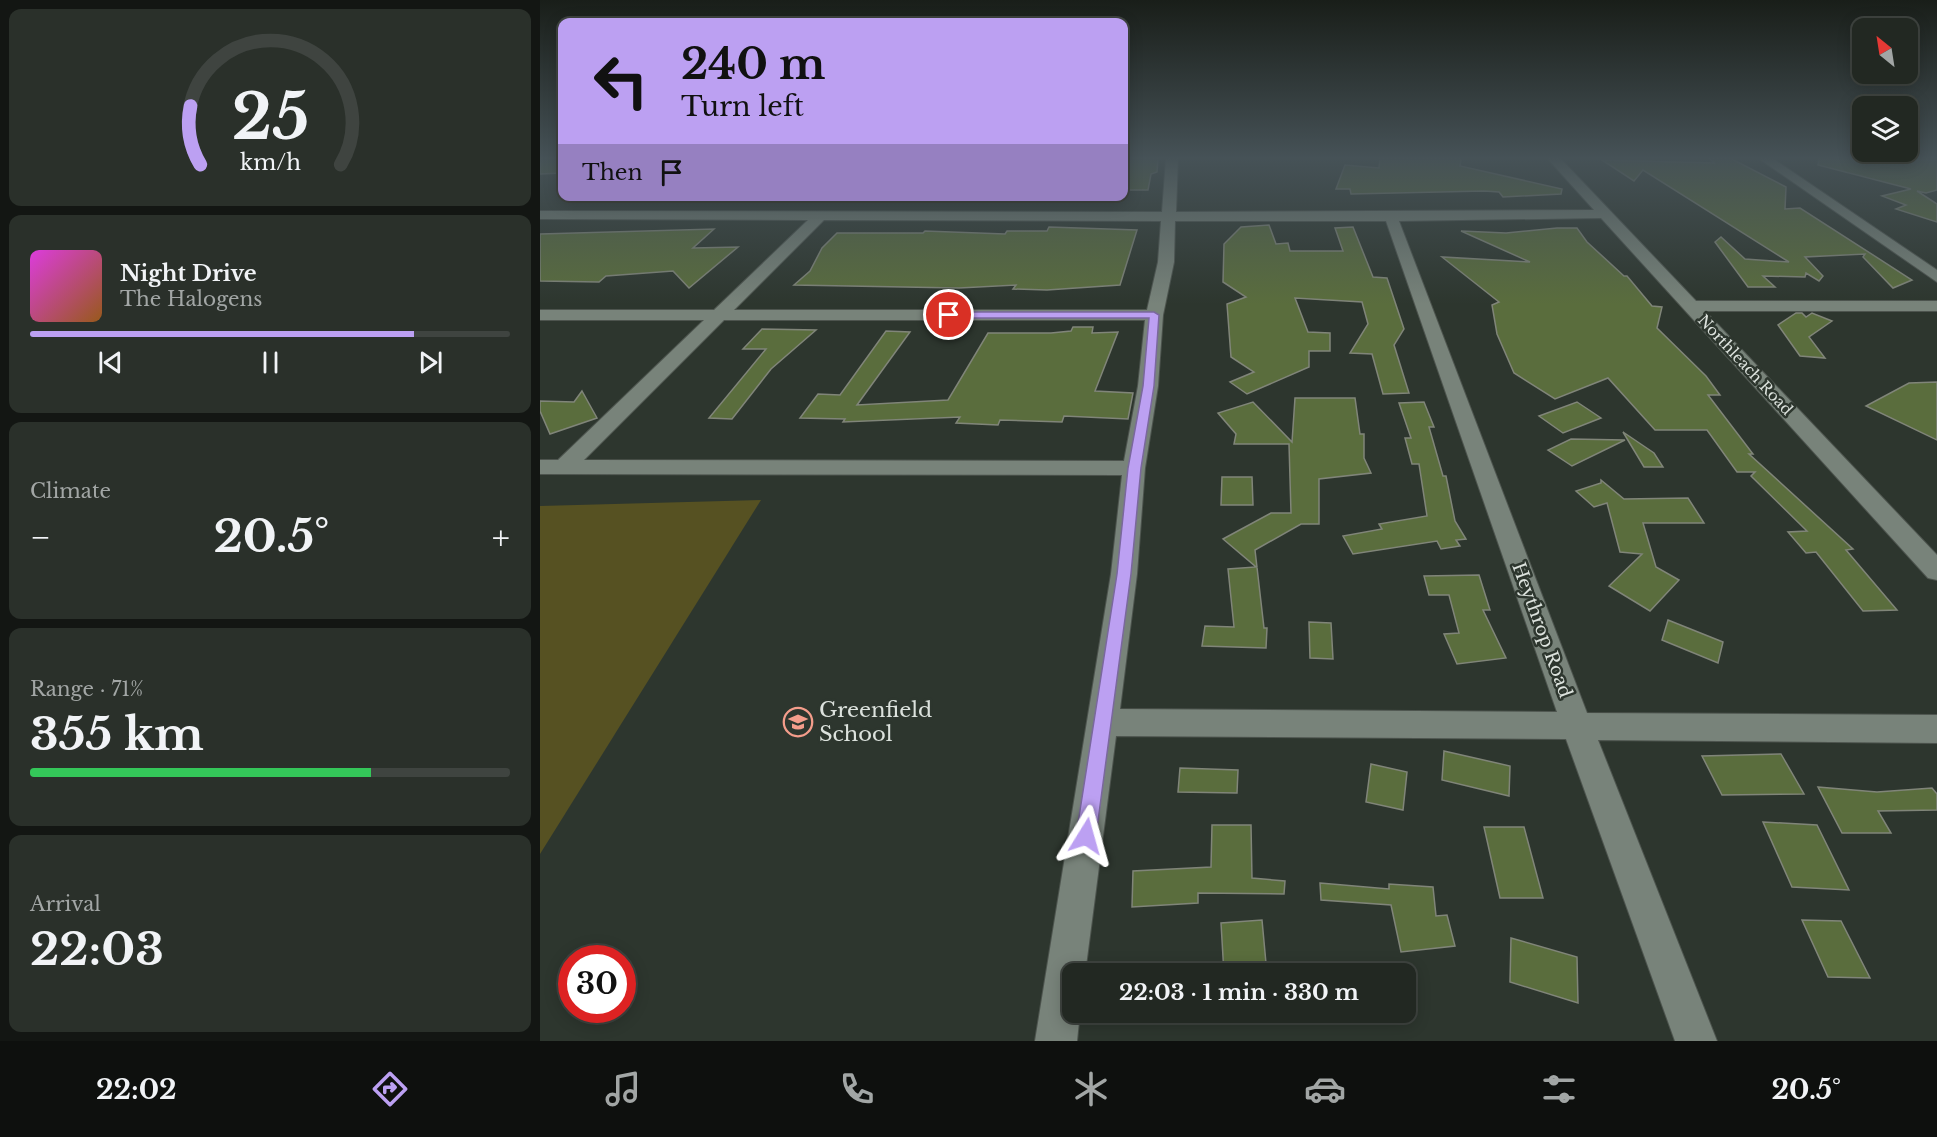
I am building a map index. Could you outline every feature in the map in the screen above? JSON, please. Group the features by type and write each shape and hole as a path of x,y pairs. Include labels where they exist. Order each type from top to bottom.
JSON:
{"street":[{"path":"719,215 729,207"},
{"path":"1056,1041 1124,574 1134,468 1148,386 1154,315 1166,262 1171,207"},
{"name":"Northleach Road","path":"1598,207 1937,571"},
{"path":"1835,207 1934,274"},
{"path":"540,215 1391,217 1605,214"},
{"path":"564,467 722,315 820,216"},
{"name":"Heythrop Road","path":"1391,217 1576,724 1696,1041"},
{"path":"1690,306 1937,306"},
{"path":"540,315 1154,315"},
{"path":"540,467 1134,468"},
{"path":"1102,722 1576,724 1937,729"}],"shaded area":[{"path":"761,500 540,854 540,506"}],"building":[{"path":"1701,207 1800,208 1912,280 1893,288 1863,257 1865,254 1805,257 1823,276 1819,281 1806,273 1805,277 1763,276 1775,287 1748,287 1715,242 1721,237 1745,259 1789,262"},
{"path":"1902,207 1937,207 1937,222 1896,209"},
{"path":"1269,225 1276,244 1288,243 1290,251 1343,251 1335,228 1353,227 1373,277 1387,278 1404,329 1394,345 1409,393 1383,394 1372,354 1350,353 1368,324 1362,302 1295,298 1308,332 1330,333 1330,351 1309,351 1309,367 1247,394 1230,382 1254,372 1231,357 1227,304 1246,297 1223,282 1224,244 1241,227"},
{"path":"1049,227 1137,230 1120,285 1047,290 1013,289 1016,285 959,288 794,285 810,271 822,248 837,233 923,233 925,231 1005,234 1007,231 1047,231"},
{"path":"1577,228 1587,242 1624,276 1627,276 1652,306 1662,307 1657,328 1706,376 1720,395 1708,395 1753,454 1749,454 1853,549 1846,550 1897,610 1863,611 1816,552 1806,553 1788,532 1807,531 1751,476 1755,472 1737,472 1707,430 1655,430 1608,378 1555,399 1514,373 1497,334 1492,305 1499,302 1442,257 1530,262 1461,231 1506,233"},
{"path":"714,229 693,248 738,247 689,288 673,271 606,276 599,282 540,281 540,234"},
{"path":"1796,313 1802,313 1806,317 1812,313 1832,321 1809,337 1825,358 1800,356 1778,325"},
{"path":"1073,327 1093,327 1092,333 1118,332 1095,391 1133,393 1128,419 1064,416 1062,422 1000,420 998,425 956,423 960,417 843,422 845,419 800,418 818,394 840,395 886,331 910,332 857,405 948,400 988,333 1051,333 1071,331"},
{"path":"762,329 816,330 771,369 732,419 709,418 766,349 743,349"},
{"path":"1937,382 1937,440 1866,406 1909,383"},
{"path":"582,391 597,418 550,434 540,411 540,401 574,402"},
{"path":"1295,398 1355,398 1360,434 1364,434 1364,458 1371,473 1319,479 1319,524 1301,524 1255,550 1264,628 1267,628 1266,648 1202,646 1205,626 1234,627 1228,569 1256,567 1223,539 1271,513 1291,513 1289,444 1234,444 1236,434 1218,413 1253,402 1292,442"},
{"path":"1424,402 1434,427 1429,427 1443,476 1446,476 1455,521 1466,539 1456,540 1460,546 1441,549 1437,541 1353,554 1343,536 1382,529 1379,524 1427,516 1419,464 1412,464 1405,438 1411,438 1399,403"},
{"path":"1577,402 1601,418 1563,433 1539,416"},
{"path":"1623,432 1654,453 1663,467 1644,467"},
{"path":"1571,439 1625,440 1572,466 1548,450"},
{"path":"1222,477 1252,477 1253,505 1221,505"},
{"path":"1601,480 1624,499 1688,498 1704,523 1643,523 1656,567 1679,580 1650,611 1609,586 1642,554 1620,552 1607,503 1594,507 1576,491 1601,483"},
{"path":"1479,575 1490,610 1483,610 1506,658 1457,664 1444,634 1459,633 1449,595 1429,595 1424,576"},
{"path":"1668,620 1723,642 1718,663 1662,640"},
{"path":"1309,622 1331,623 1333,659 1310,658"},
{"path":"1444,751 1510,766 1509,796 1442,780"},
{"path":"1781,754 1804,794 1722,795 1702,756"},
{"path":"1371,764 1407,772 1403,810 1366,802"},
{"path":"1180,768 1238,770 1237,793 1178,792"},
{"path":"1818,787 1877,792 1932,788 1937,794 1937,810 1878,811 1891,833 1842,833"},
{"path":"1763,822 1817,825 1849,890 1792,887"},
{"path":"1212,825 1251,825 1252,878 1285,881 1284,894 1198,893 1198,903 1132,907 1133,871 1211,867"},
{"path":"1484,827 1524,827 1543,898 1500,898"},
{"path":"1320,883 1389,889 1389,884 1433,887 1436,916 1447,915 1455,946 1401,952 1391,905 1321,900"},
{"path":"1262,920 1266,963 1223,963 1221,923"},
{"path":"1802,920 1841,921 1870,978 1828,977"},
{"path":"1511,938 1577,957 1578,1003 1510,982"}],"place":[{"name":"Greenfield School","path":"798,722"}],"route":[{"path":"949,315 1154,315 1148,386 1134,468 1124,574 1086,836"}]}
